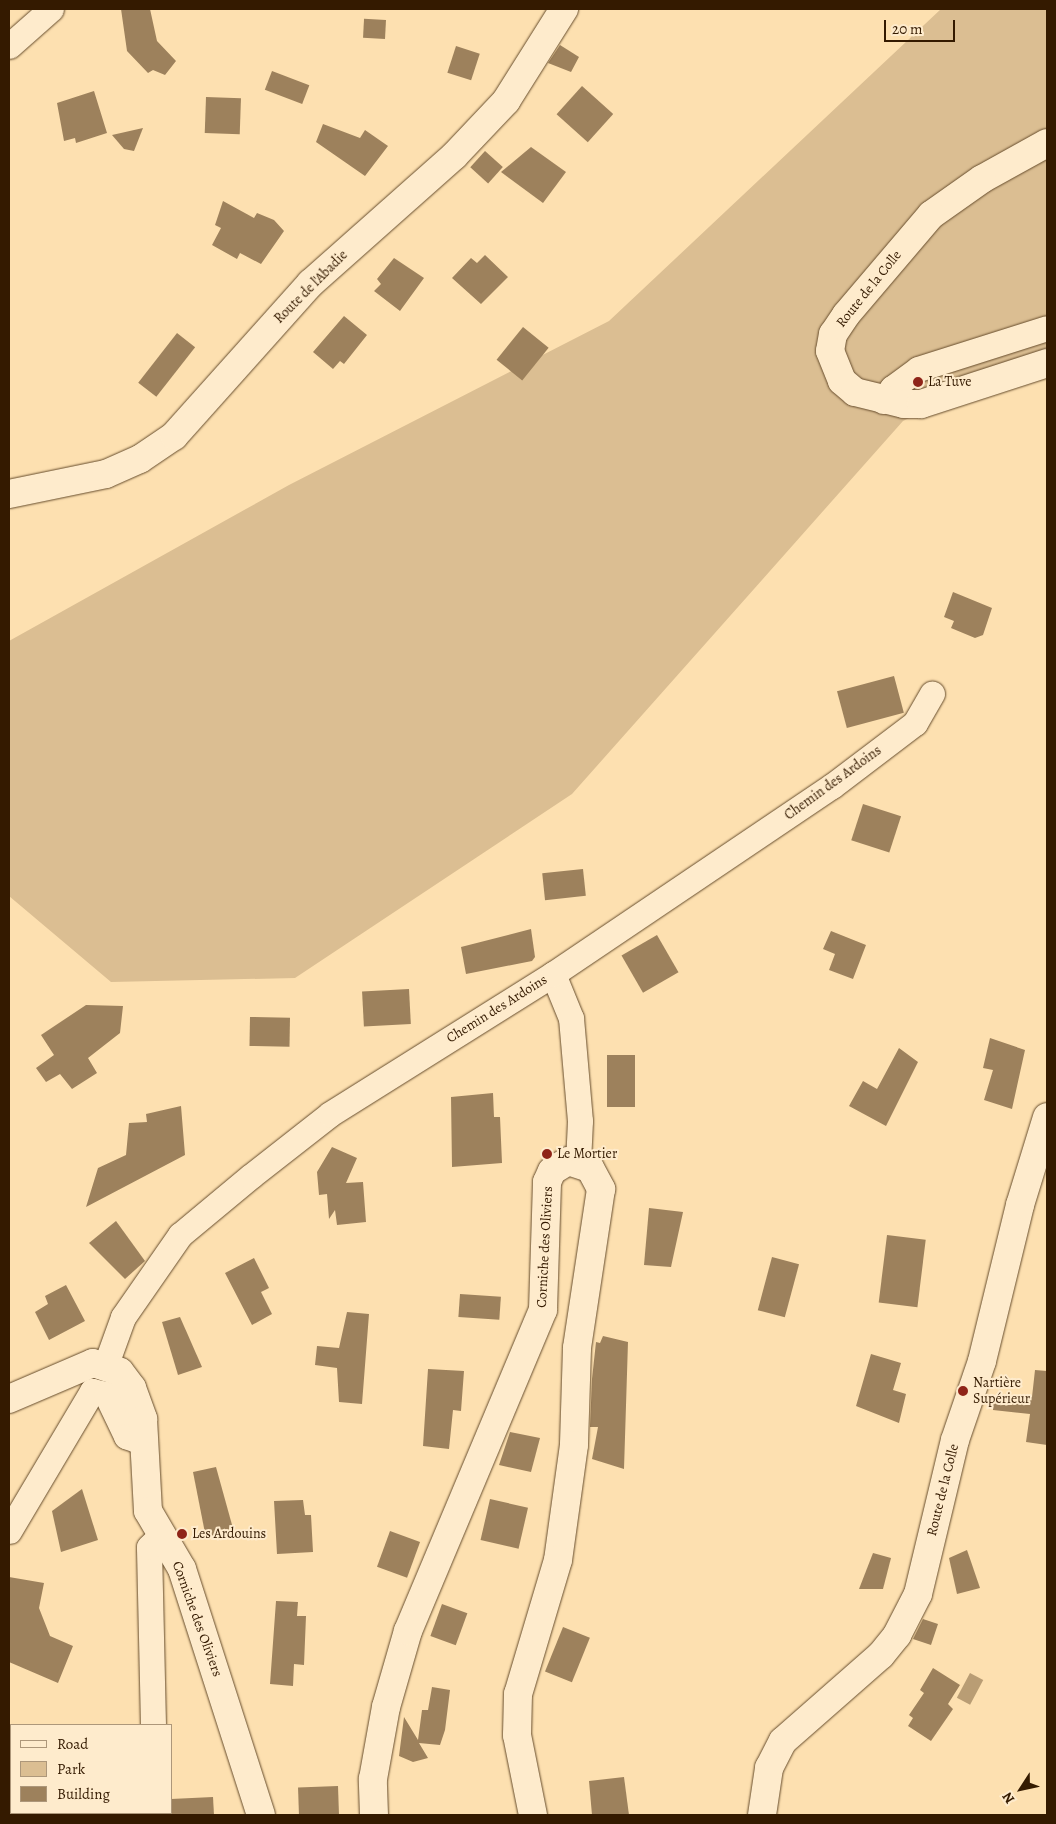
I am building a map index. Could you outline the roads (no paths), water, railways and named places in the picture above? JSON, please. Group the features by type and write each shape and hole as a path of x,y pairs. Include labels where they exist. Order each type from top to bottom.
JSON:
{"street":[{"path":"9,46 51,9"},
{"name":"Route de l'Abadie","path":"9,494 106,474 140,459 174,436 311,283 454,156 506,101 564,9"},
{"name":"Route de la Colle","path":"1047,143 982,179 931,215 833,334 830,351 842,381 855,392 883,402 920,404 1047,363"},
{"path":"883,402 892,388 918,369 1047,328"},
{"name":"Chemin des Ardoins","path":"106,1364 123,1317 180,1235 330,1114 553,974 832,786 915,723 932,694"},
{"path":"533,1815 517,1735 518,1694 558,1560 574,1445 577,1348 601,1189 590,1168 578,1162 580,1121 571,1018 553,974"},
{"name":"Route de la Colle","path":"762,1815 769,1768 783,1741 881,1655 898,1635 918,1594 955,1440 982,1361 1020,1205 1047,1117"},
{"name":"Corniche des Oliviers","path":"374,1815 373,1779 381,1734 408,1631 543,1310 547,1182 560,1164 578,1162"},
{"path":"9,1399 78,1367 106,1364"},
{"name":"Corniche des Oliviers","path":"106,1364 120,1372 132,1388 143,1419 142,1442 148,1510 160,1536 182,1569 262,1815"},
{"path":"9,1531 92,1391 106,1394 126,1436 142,1442"},
{"path":"153,1724 149,1547 160,1536"}],"place":[{"name":"La Tuve","path":"918,382"},
{"name":"Le Mortier","path":"547,1154"},
{"name":"Nartière Supérieur","path":"963,1391"},
{"name":"Les Ardouins","path":"182,1534"}]}
